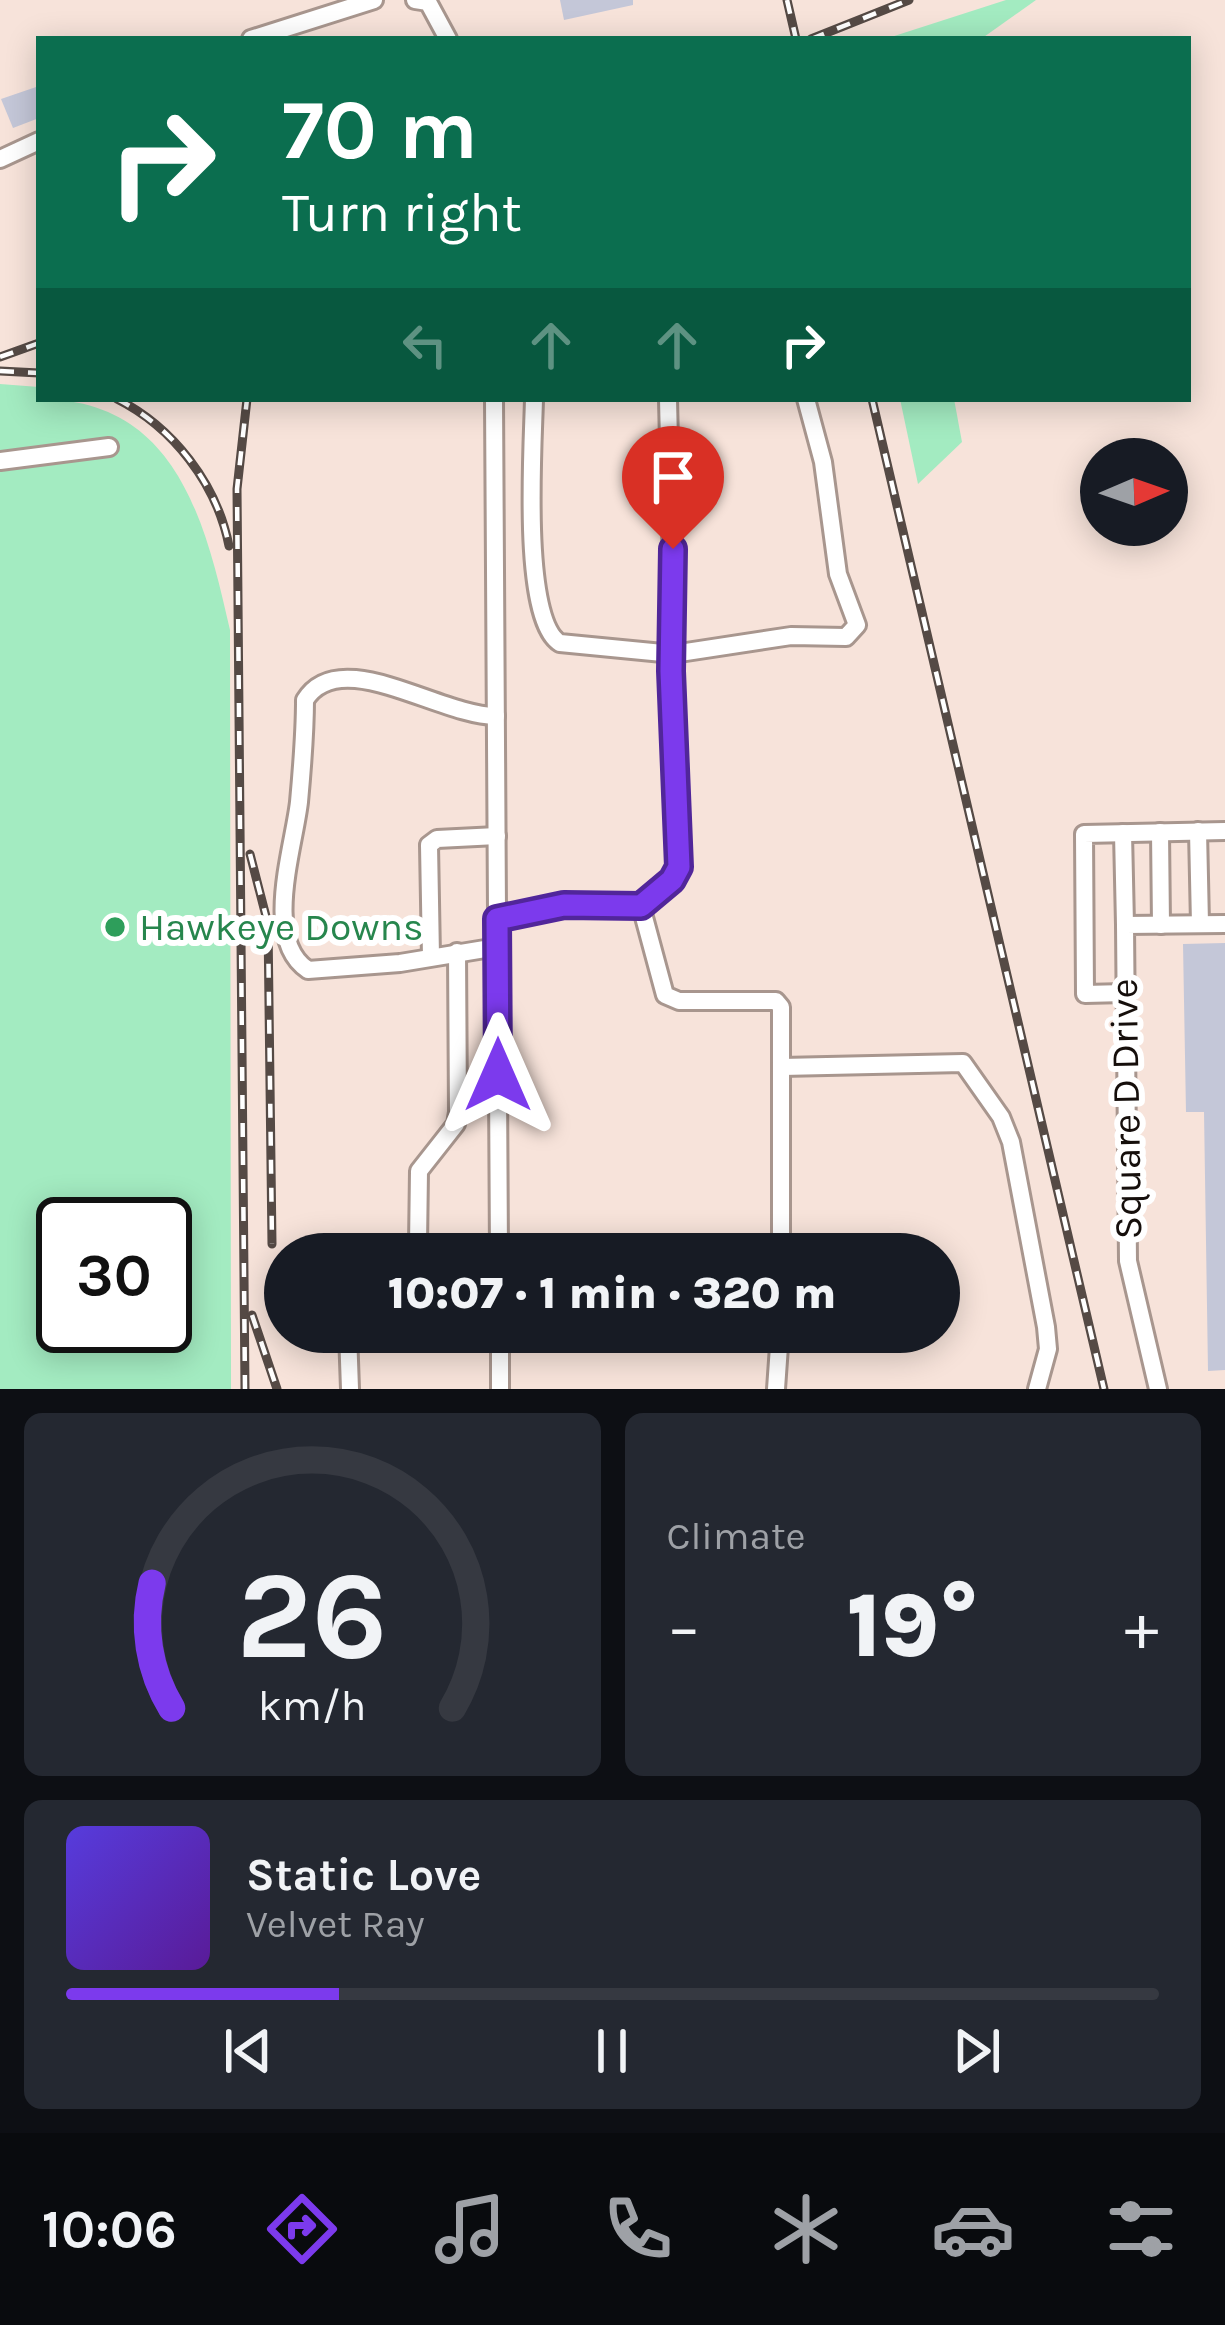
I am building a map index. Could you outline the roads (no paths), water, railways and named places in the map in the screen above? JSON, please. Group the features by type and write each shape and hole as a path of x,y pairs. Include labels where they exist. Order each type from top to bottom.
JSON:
{"street":[{"path":"260,36 374,0"},
{"path":"422,1 446,36"},
{"path":"0,159 36,142"},
{"path":"494,402 499,1233"},
{"path":"534,402 535,592 544,626 560,643 673,654 791,636 846,637 857,625 838,574 823,462 807,402"},
{"path":"497,919 564,905 641,906 672,880 679,867 668,402"},
{"path":"0,460 109,447"},
{"path":"496,716 454,712 369,679 326,680 304,700 298,806 285,882 287,942 296,962 308,970 497,947"},
{"path":"1125,993 1085,994 1084,834 1225,830"},
{"path":"1198,831 1200,924"},
{"path":"1160,832 1161,925"},
{"path":"1123,833 1125,925"},
{"path":"431,957 429,845 437,839 497,836"},
{"path":"641,906 664,994 679,1001 776,1001 782,1007 781,1233"},
{"name":"Square D Drive","path":"1158,1389 1128,1261 1125,925 1225,924"},
{"path":"418,1233 419,1171 446,1140 458,1112 457,952"},
{"path":"782,1067 963,1064 1001,1117 1011,1142 1046,1327 1048,1349 1037,1389"},
{"path":"349,1353 350,1389"},
{"path":"500,1353 500,1389"},
{"path":"776,1389 778,1353"}],"railway":[{"path":"787,0 795,36"},
{"path":"819,36 909,0"},
{"path":"0,357 36,344"},
{"path":"0,371 36,373"},
{"path":"122,402 156,425 190,460 214,501 229,546"},
{"path":"245,1389 237,489 247,402"},
{"path":"873,402 1104,1389"},
{"path":"250,854 268,924 272,1233"},
{"path":"252,1315 277,1389"}],"place":[{"name":"Hawkeye Downs","path":"115,927"}]}
